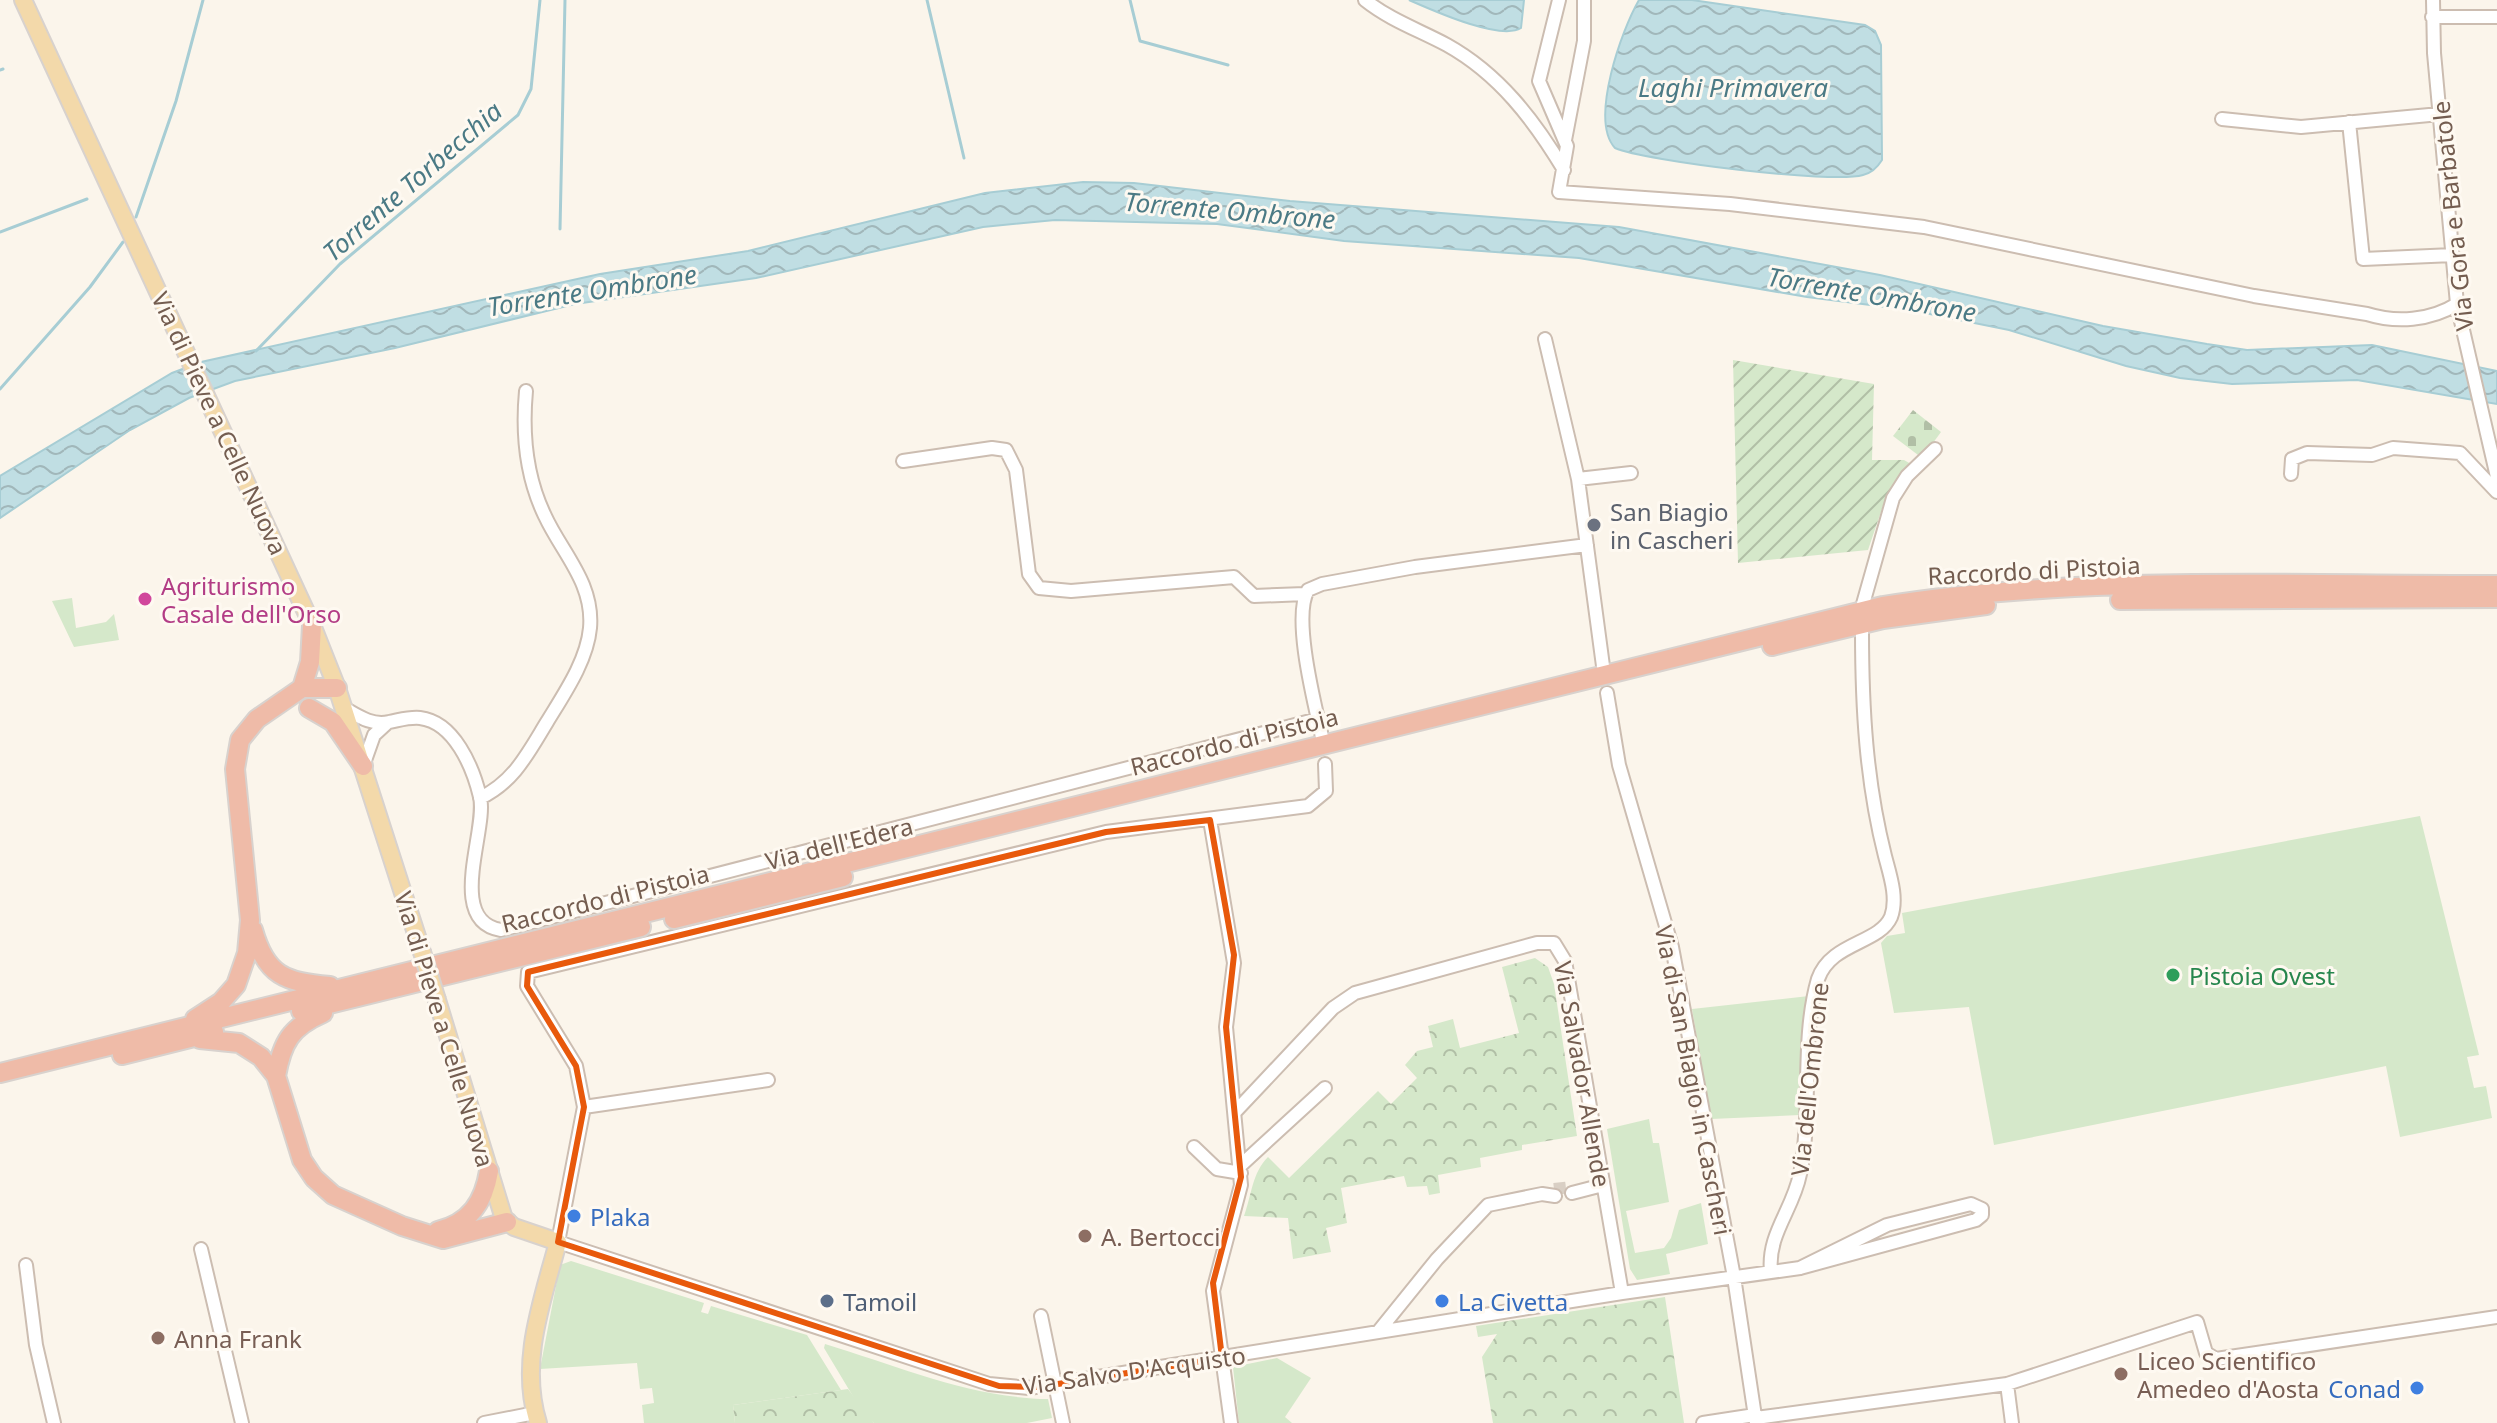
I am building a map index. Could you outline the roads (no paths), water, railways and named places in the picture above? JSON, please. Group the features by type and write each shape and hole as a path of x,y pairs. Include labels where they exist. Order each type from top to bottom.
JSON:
{"highway":[{"name":"Raccordo di Pistoia","path":"350,992 1883,606 1985,592 2497,585"},
{"name":"Raccordo di Pistoia","path":"0,1073 184,1033 1883,619 1984,605 2034,603 2497,598"},
{"path":"302,688 310,662 312,625"},
{"path":"184,1033 236,985 245,967 250,920 235,758 245,732 264,714 302,688 337,688"},
{"path":"264,714 309,708 322,702 337,688"},
{"path":"309,708 333,722 363,766"},
{"path":"250,920 261,955 279,975 299,983 350,992"},
{"path":"276,1076 282,1048 295,1029 350,992"},
{"path":"184,1033 243,1045 261,1057 276,1076 294,1144 307,1169 322,1187 349,1204 423,1234 451,1238 504,1218"},
{"name":"Raccordo di Pistoia","path":"0,1086 184,1033"},
{"path":"423,1234 451,1227 475,1211 484,1194 489,1171"},
{"path":"475,1211 504,1218"}],"main road":[{"name":"Via di Pieve a Celle Nuova","path":"23,0 312,625 337,688 504,1218"},
{"name":"Via Salvo D'Acquisto","path":"504,1218 558,1242"},
{"path":"536,1418 529,1385 529,1361 558,1242"}],"street":[{"path":"1365,0 1410,28 1448,46 1484,72 1533,119 1564,170"},
{"path":"1559,0 1539,81 1565,140"},
{"path":"1584,0 1584,41 1565,140 1564,170 1559,192 1730,204 1924,227 2254,296 2367,314 2379,320 2433,317 2458,308"},
{"name":"Via Gora e Barbatole","path":"2433,0 2458,308 2497,477"},
{"path":"2432,17 2497,17"},
{"path":"2222,119 2289,127 2440,114"},
{"path":"2349,122 2363,259 2453,255"},
{"path":"1545,339 1578,479 1603,666"},
{"path":"344,708 369,721 387,723 421,718 448,732 461,752 480,798 504,786 518,769 563,695 584,653 590,630 587,597 579,572 546,519 534,487 523,435 526,391"},
{"path":"903,461 992,448 1006,450 1016,470 1029,574 1039,588 1071,591 1234,577 1254,596 1305,594 1316,586 1388,572 1587,545"},
{"path":"2291,474 2292,459 2304,454 2372,455 2393,448 2456,453 2467,456 2497,492"},
{"path":"1863,604 1893,498 1907,476 1935,449"},
{"path":"1578,479 1631,473"},
{"path":"1305,594 1306,656 1322,737"},
{"name":"Via dell'Ombrone","path":"1771,1272 1771,1243 1795,1195 1802,1164 1818,979 1823,967 1841,950 1884,926 1893,906 1864,739 1862,631"},
{"name":"Via di San Biagio in Cascheri","path":"1607,693 1619,765 1672,947 1734,1277 1756,1419"},
{"name":"Via dell'Edera","path":"480,798 481,813 471,869 474,898 485,923 505,930 1318,719"},
{"path":"363,766 374,735 387,723"},
{"path":"558,1242 584,1107 576,1066 530,992 525,976 534,969 1106,832 1313,804 1326,791 1325,764"},
{"path":"1210,820 1234,955 1226,1027 1241,1170 1240,1194 1213,1283 1231,1423"},
{"name":"Via Salvador Allende","path":"1236,1111 1345,998 1549,941 1558,946 1565,961 1598,1186 1622,1293"},
{"path":"584,1107 768,1080"},
{"path":"1194,1147 1217,1169 1241,1170 1325,1088"},
{"path":"1572,1190 1598,1186"},
{"path":"1378,1332 1488,1205 1551,1193"},
{"name":"Via Salvo D'Acquisto","path":"558,1242 989,1384 1016,1388 1800,1268 1844,1259 1916,1234 1976,1220 1982,1215 1982,1209 1973,1204 1912,1218"},
{"path":"1800,1268 1882,1227 1912,1218 1916,1234"},
{"path":"201,1249 242,1423"},
{"path":"26,1265 36,1345 54,1423"},
{"path":"1404,1299 1404,1328"},
{"path":"1041,1316 1063,1423"},
{"path":"1703,1423 1756,1419 2007,1384 2197,1322 2206,1353 2216,1359 2497,1317"},
{"path":"2007,1384 2012,1423"},
{"path":"484,1423 536,1418"}],"water":[{"path":"1409,0 1524,0 1521,28 1498,31 1482,27"},
{"name":"Laghi Primavera","path":"1639,0 1692,0 1865,25 1875,31 1881,45 1880,163 1863,175 1845,177 1779,174 1698,165 1615,148 1608,135 1605,117 1607,97 1617,52"},
{"name":"Torrente Ombrone","path":"1083,182 1134,183 1290,201 1619,227 1880,275 2103,326 2207,344 2247,350 2372,345 2497,371 2497,404 2357,380 2232,384 2180,378 2126,366 2009,330 1910,310 1807,297 1579,258 1344,241 1217,224 1055,220 983,227 756,278 575,304 395,348 235,381 189,398 130,430 0,518 0,476 172,373 201,362 600,274 748,251 985,193"}],"waterway":[{"path":"136,217 176,101 203,0"},
{"name":"Torrente Torbecchia","path":"256,351 340,264 518,115 531,89 540,0"},
{"path":"560,229 565,0"},
{"path":"927,0 964,158"},
{"path":"1130,0 1140,41 1228,65"},
{"path":"0,232 87,199"},
{"path":"0,389 90,287 123,242"}],"tunnel":[{"path":"1554,1189 1571,1187"}],"place":[{"name":"San Biagio in Cascheri","path":"1594,525"},
{"name":"Agriturismo Casale dell'Orso","path":"145,599"},
{"name":"Pistoia Ovest","path":"2173,975"},
{"name":"Plaka","path":"574,1216"},
{"name":"A. Bertocci","path":"1085,1236"},
{"name":"Tamoil","path":"827,1301"},
{"name":"La Civetta","path":"1442,1301"},
{"name":"Anna Frank","path":"158,1338"},
{"name":"Liceo Scientifico Amedeo d'Aosta","path":"2121,1374"},
{"name":"Conad","path":"2417,1388"}]}
